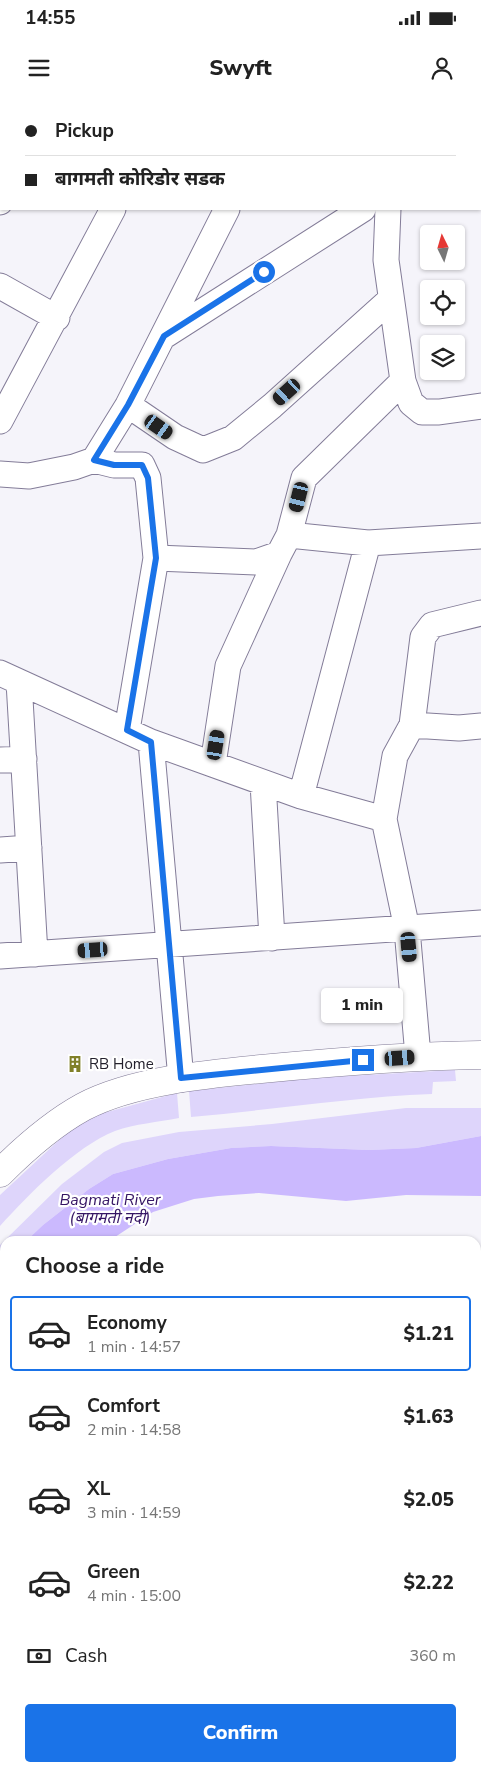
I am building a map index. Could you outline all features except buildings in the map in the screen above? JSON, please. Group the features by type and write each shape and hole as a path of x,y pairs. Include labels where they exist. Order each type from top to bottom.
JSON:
{"main road":[{"path":"0,1173 21,1152 54,1126 84,1107 121,1093 181,1078 290,1066 418,1056 481,1055"}],"street":[{"path":"0,421 57,318 112,210"},
{"path":"94,460 128,405 227,210"},
{"path":"164,336 362,210"},
{"path":"388,210 386,260 403,381 411,403 422,412 439,412 481,406"},
{"path":"0,286 57,318"},
{"path":"128,405 175,438 203,450 233,438 272,406 392,299"},
{"path":"213,764 228,666 284,544 304,478 403,381"},
{"path":"0,474 29,476 74,467 94,460 114,465 142,465 148,478 156,558 127,730"},
{"path":"156,558 256,562 284,544 368,543 481,536"},
{"path":"301,796 368,543"},
{"path":"418,1056 408,929 384,819 395,756 412,725 423,637 427,629 432,625 481,613"},
{"path":"35,954 29,848 12,760 10,677 151,742 301,796 384,819"},
{"path":"412,725 459,728 481,726"},
{"path":"151,742 181,1078"},
{"path":"264,783 272,938"},
{"path":"0,850 29,848"},
{"path":"0,956 481,923"}],"shaded area":[{"path":"455,1070 456,1081 433,1082 432,1094 372,1098 191,1117 189,1091 312,1078"},
{"path":"177,1093 179,1118 115,1131 100,1138 84,1148 53,1173 0,1226 0,1195 72,1128 96,1115"},
{"path":"406,1108 481,1108 481,1136 416,1148 369,1150 271,1146 231,1148 168,1159 113,1174 89,1189 31,1236 9,1236 62,1184 104,1152 122,1143 179,1132 272,1124"}],"water":[{"name":"Bagmati River (बागमती नदी)","path":"481,1136 481,1196 406,1195 346,1201 259,1193 218,1196 194,1199 153,1212 117,1236 31,1236 89,1189 113,1174 168,1159 231,1148 271,1146 369,1150 416,1148"}],"place":[{"name":"RB Home","path":"75,1064"}],"route":[{"path":"264,272 164,336 128,405 94,460 114,465 142,465 148,478 156,558 127,730 151,742 181,1078 363,1060"}]}
